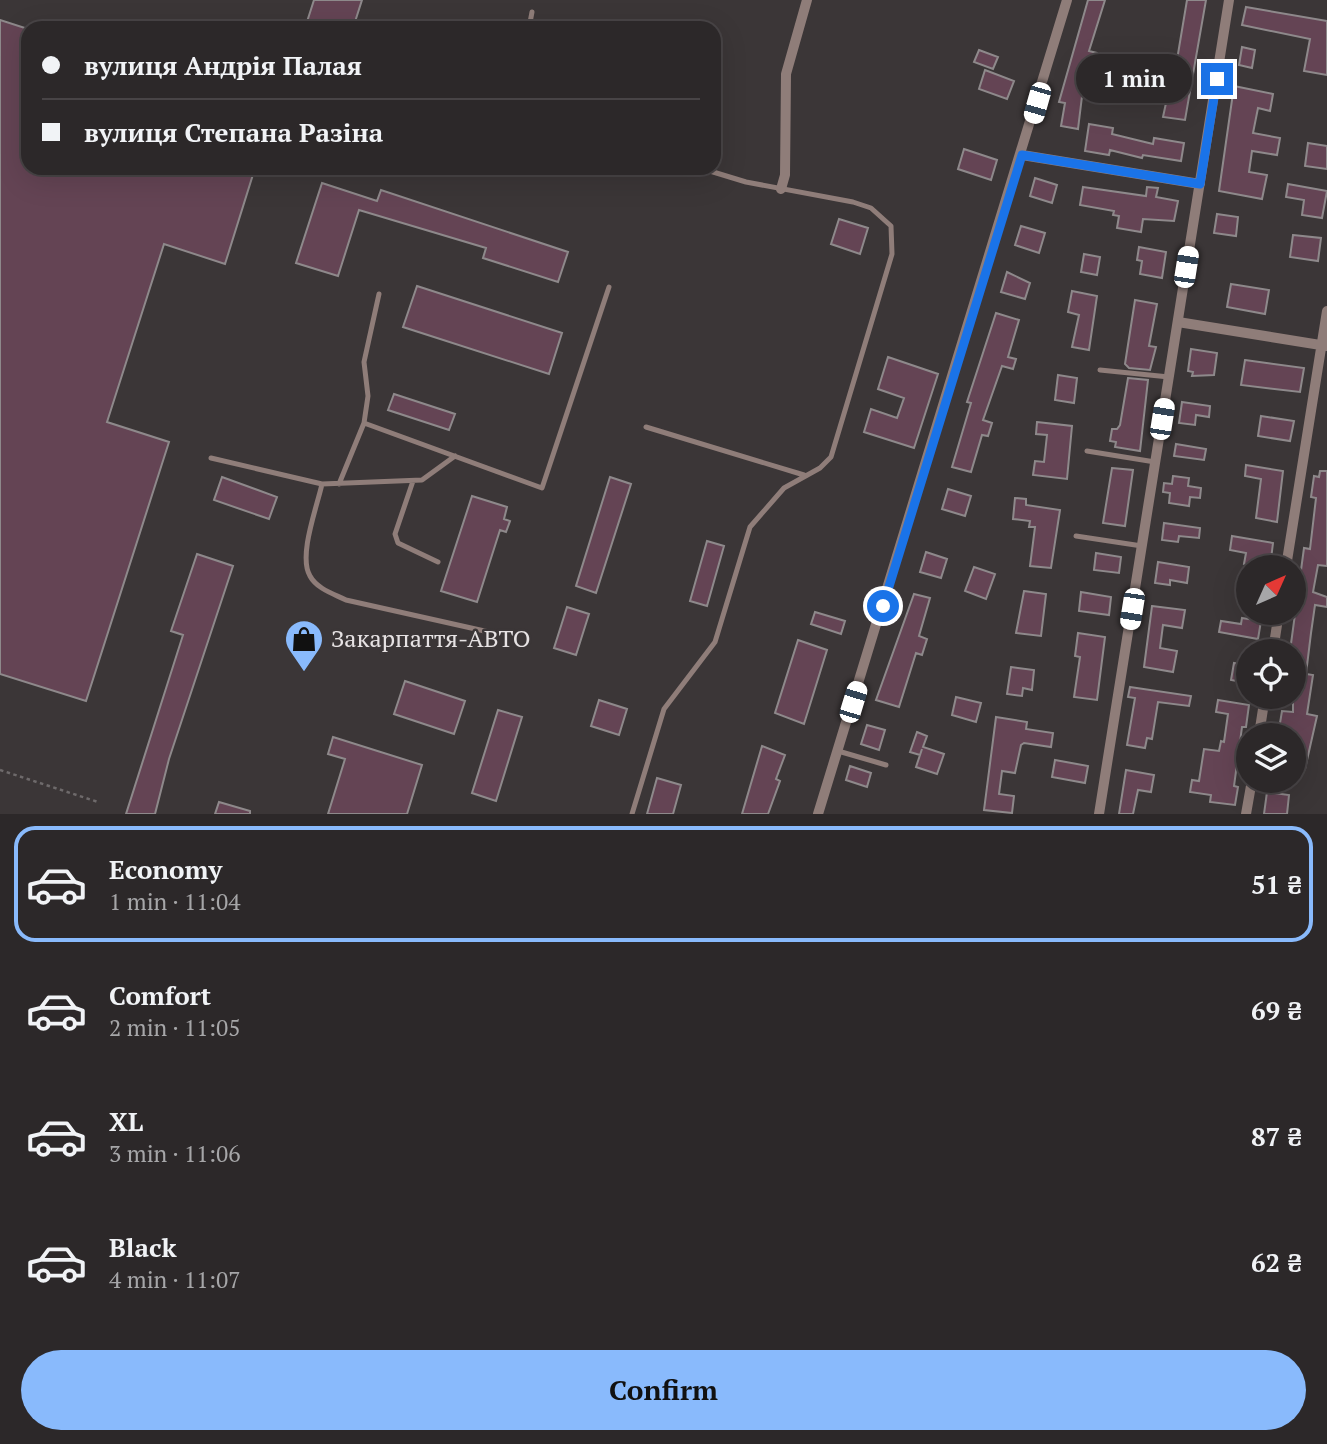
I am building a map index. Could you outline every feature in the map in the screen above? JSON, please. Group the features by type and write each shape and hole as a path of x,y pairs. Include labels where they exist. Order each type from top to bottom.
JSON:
{"street":[{"path":"781,190 785,175 786,74 807,0"},
{"path":"818,814 1022,155 1067,0"},
{"path":"1099,814 1229,0"},
{"path":"1022,155 1200,184"},
{"path":"1288,555 1324,346 1327,311"},
{"path":"1178,322 1324,346"},
{"path":"1246,814 1250,793"}],"lane":[{"path":"530,21 532,12"},
{"path":"632,814 664,709 715,642 750,527 785,488 826,463 840,433 886,280 894,237 891,226 872,208 781,190 721,174"},
{"path":"364,423 542,488 608,287"},
{"path":"339,484 364,423 369,396 364,362 379,295"},
{"path":"1100,370 1169,377"},
{"path":"646,427 804,475"},
{"path":"1087,451 1155,462"},
{"path":"211,458 322,484 339,484 413,481 429,476 455,456"},
{"path":"413,481 395,534 398,543 438,562"},
{"path":"322,484 305,556 310,576 324,590 346,600 489,632"},
{"path":"1076,536 1142,546"},
{"path":"838,751 886,765"}],"path":[{"path":"0,770 98,802"}],"building":[{"path":"314,0 362,0 355,21 307,21"},
{"path":"1088,0 1105,0 1089,51 1097,53 1089,81 1084,80 1078,129 1061,126 1065,103 1059,102"},
{"path":"1187,0 1206,0 1185,120 1163,117 1171,80 1164,79 1166,65 1176,66"},
{"path":"1246,7 1327,21 1327,75 1304,71 1310,39 1242,25"},
{"path":"0,20 21,27 21,175 253,175 225,264 164,244 107,422 169,442 86,701 0,674"},
{"path":"1242,47 1255,50 1252,68 1239,65"},
{"path":"979,50 998,57 993,69 974,62"},
{"path":"985,70 1014,81 1007,99 979,89"},
{"path":"1234,86 1273,94 1270,111 1258,108 1253,133 1280,138 1277,155 1252,151 1249,172 1267,175 1262,199 1219,191"},
{"path":"1089,124 1113,128 1112,134 1153,144 1154,138 1184,143 1181,161 1143,155 1142,158 1110,150 1109,155 1085,151"},
{"path":"1308,143 1327,146 1327,169 1305,166"},
{"path":"964,149 997,160 991,180 958,169"},
{"path":"1035,178 1057,185 1052,203 1030,196"},
{"path":"322,183 377,201 381,190 568,252 558,282 483,258 486,248 359,210 338,276 296,263"},
{"path":"1288,184 1327,191 1322,218 1302,215 1304,200 1286,197"},
{"path":"1083,187 1146,196 1147,187 1158,188 1156,197 1178,201 1174,221 1143,219 1141,232 1117,228 1119,216 1113,215 1114,211 1080,205"},
{"path":"1217,214 1238,217 1236,236 1214,233"},
{"path":"839,219 868,228 860,254 831,244"},
{"path":"1021,226 1045,233 1039,253 1015,245"},
{"path":"1293,235 1321,238 1318,261 1290,257"},
{"path":"1139,247 1166,252 1162,278 1140,274 1142,261 1137,260"},
{"path":"1084,254 1100,257 1097,275 1081,272"},
{"path":"1007,272 1030,283 1025,299 1001,292"},
{"path":"1231,284 1269,290 1265,314 1227,307"},
{"path":"417,286 562,333 549,374 403,327"},
{"path":"1072,291 1097,296 1089,350 1072,347 1079,315 1068,312"},
{"path":"1135,300 1157,304 1149,346 1156,347 1150,370 1129,368 1125,364"},
{"path":"996,313 1019,320 1008,357 1016,359 1013,369 1002,366 983,420 992,423 988,436 982,435 971,472 952,467 971,403 967,402"},
{"path":"1191,349 1217,353 1214,375 1192,376 1193,372 1188,371"},
{"path":"888,357 938,374 914,448 864,432 871,409 897,418 904,398 878,389"},
{"path":"1245,360 1304,368 1300,392 1241,385"},
{"path":"1058,375 1077,378 1074,403 1055,400"},
{"path":"1128,378 1148,380 1140,451 1115,447 1116,442 1110,441 1112,429 1117,429 1120,425"},
{"path":"394,394 455,414 449,430 388,410"},
{"path":"1182,402 1210,406 1209,417 1196,415 1195,425 1179,423"},
{"path":"1261,416 1294,421 1290,441 1258,436"},
{"path":"1037,422 1072,426 1067,479 1033,475 1035,461 1044,462 1047,435 1036,434"},
{"path":"1176,444 1206,449 1204,460 1174,456"},
{"path":"1246,465 1283,471 1277,522 1256,518 1261,479 1245,476"},
{"path":"1112,468 1133,470 1125,526 1103,523"},
{"path":"1320,471 1327,471 1327,566 1318,565 1313,592 1327,597 1327,607 1315,605 1306,674 1306,639 1292,639 1294,625 1306,625 1306,555 1303,555 1304,548 1310,549 1316,498 1311,497 1314,476 1319,477"},
{"path":"1173,476 1189,478 1188,486 1201,488 1200,498 1190,497 1189,506 1169,503 1170,493 1163,492 1164,483 1172,484"},
{"path":"222,477 277,497 269,519 214,500"},
{"path":"610,477 631,484 596,593 576,586"},
{"path":"948,489 971,496 965,516 942,509"},
{"path":"472,496 507,507 504,519 510,521 506,532 500,530 477,602 441,591"},
{"path":"1015,498 1026,499 1026,505 1060,510 1051,568 1030,566 1035,527 1029,527 1030,521 1013,519"},
{"path":"1164,523 1200,528 1199,538 1179,536 1178,542 1162,540"},
{"path":"1232,536 1273,543 1272,555 1246,555 1230,550"},
{"path":"707,541 724,546 707,606 690,601"},
{"path":"926,552 947,559 941,578 920,572"},
{"path":"1096,553 1121,557 1119,573 1094,570"},
{"path":"197,554 233,566 169,759 155,814 126,814 183,635 171,631"},
{"path":"1158,562 1189,567 1187,583 1170,580 1170,585 1155,583"},
{"path":"974,567 995,574 986,599 965,591"},
{"path":"1024,591 1046,594 1041,636 1016,633"},
{"path":"1081,592 1111,597 1109,615 1079,611"},
{"path":"914,594 930,598 919,636 927,639 922,655 916,653 899,707 876,700"},
{"path":"1152,606 1185,610 1182,628 1163,625 1160,648 1177,651 1173,672 1144,667"},
{"path":"567,607 589,614 576,655 554,648"},
{"path":"815,612 845,621 841,634 811,624"},
{"path":"1221,621 1236,625 1260,625 1258,639 1219,632"},
{"path":"1078,633 1105,637 1097,700 1074,697 1080,657 1075,656"},
{"path":"798,640 827,650 804,724 775,713"},
{"path":"1234,663 1236,663 1236,681 1231,680"},
{"path":"1011,667 1034,670 1032,690 1023,688 1022,696 1007,694"},
{"path":"1306,674 1313,675 1307,714 1317,716 1306,765 1306,723 1280,723 1282,711 1293,712 1293,709 1306,709"},
{"path":"405,681 465,701 454,734 394,714"},
{"path":"1130,687 1191,696 1189,706 1158,702 1152,739 1147,738 1145,748 1127,745 1135,698 1128,697"},
{"path":"956,697 981,703 976,722 952,715"},
{"path":"599,700 627,709 619,735 591,726"},
{"path":"1218,700 1236,703 1236,709 1248,709 1247,723 1236,723 1235,805 1210,802 1211,795 1190,792 1192,780 1199,781 1204,749 1219,751 1221,741 1224,742 1228,714 1216,712"},
{"path":"498,710 522,717 496,801 472,793"},
{"path":"996,717 1027,722 1026,729 1053,733 1051,747 1024,743 1021,745 1015,773 1002,771 999,794 1014,796 1012,813 984,810"},
{"path":"867,725 885,730 879,750 861,744"},
{"path":"917,732 927,736 923,747 944,754 937,774 916,767 920,755 910,752"},
{"path":"333,737 422,765 407,814 328,814 345,759 328,754"},
{"path":"762,746 785,755 776,779 780,781 768,814 742,814"},
{"path":"1055,760 1088,766 1085,783 1052,777"},
{"path":"850,766 871,773 867,787 846,780"},
{"path":"1126,770 1154,775 1151,792 1138,790 1133,814 1119,814"},
{"path":"657,778 681,785 673,814 647,814"},
{"path":"1267,793 1289,795 1287,814 1264,814"},
{"path":"219,802 250,811 250,814 215,814"}],"place":[{"name":"Закарпаття-АВТО","path":"304,673"}],"route":[{"path":"883,606 1022,155 1200,184 1217,79"}]}
